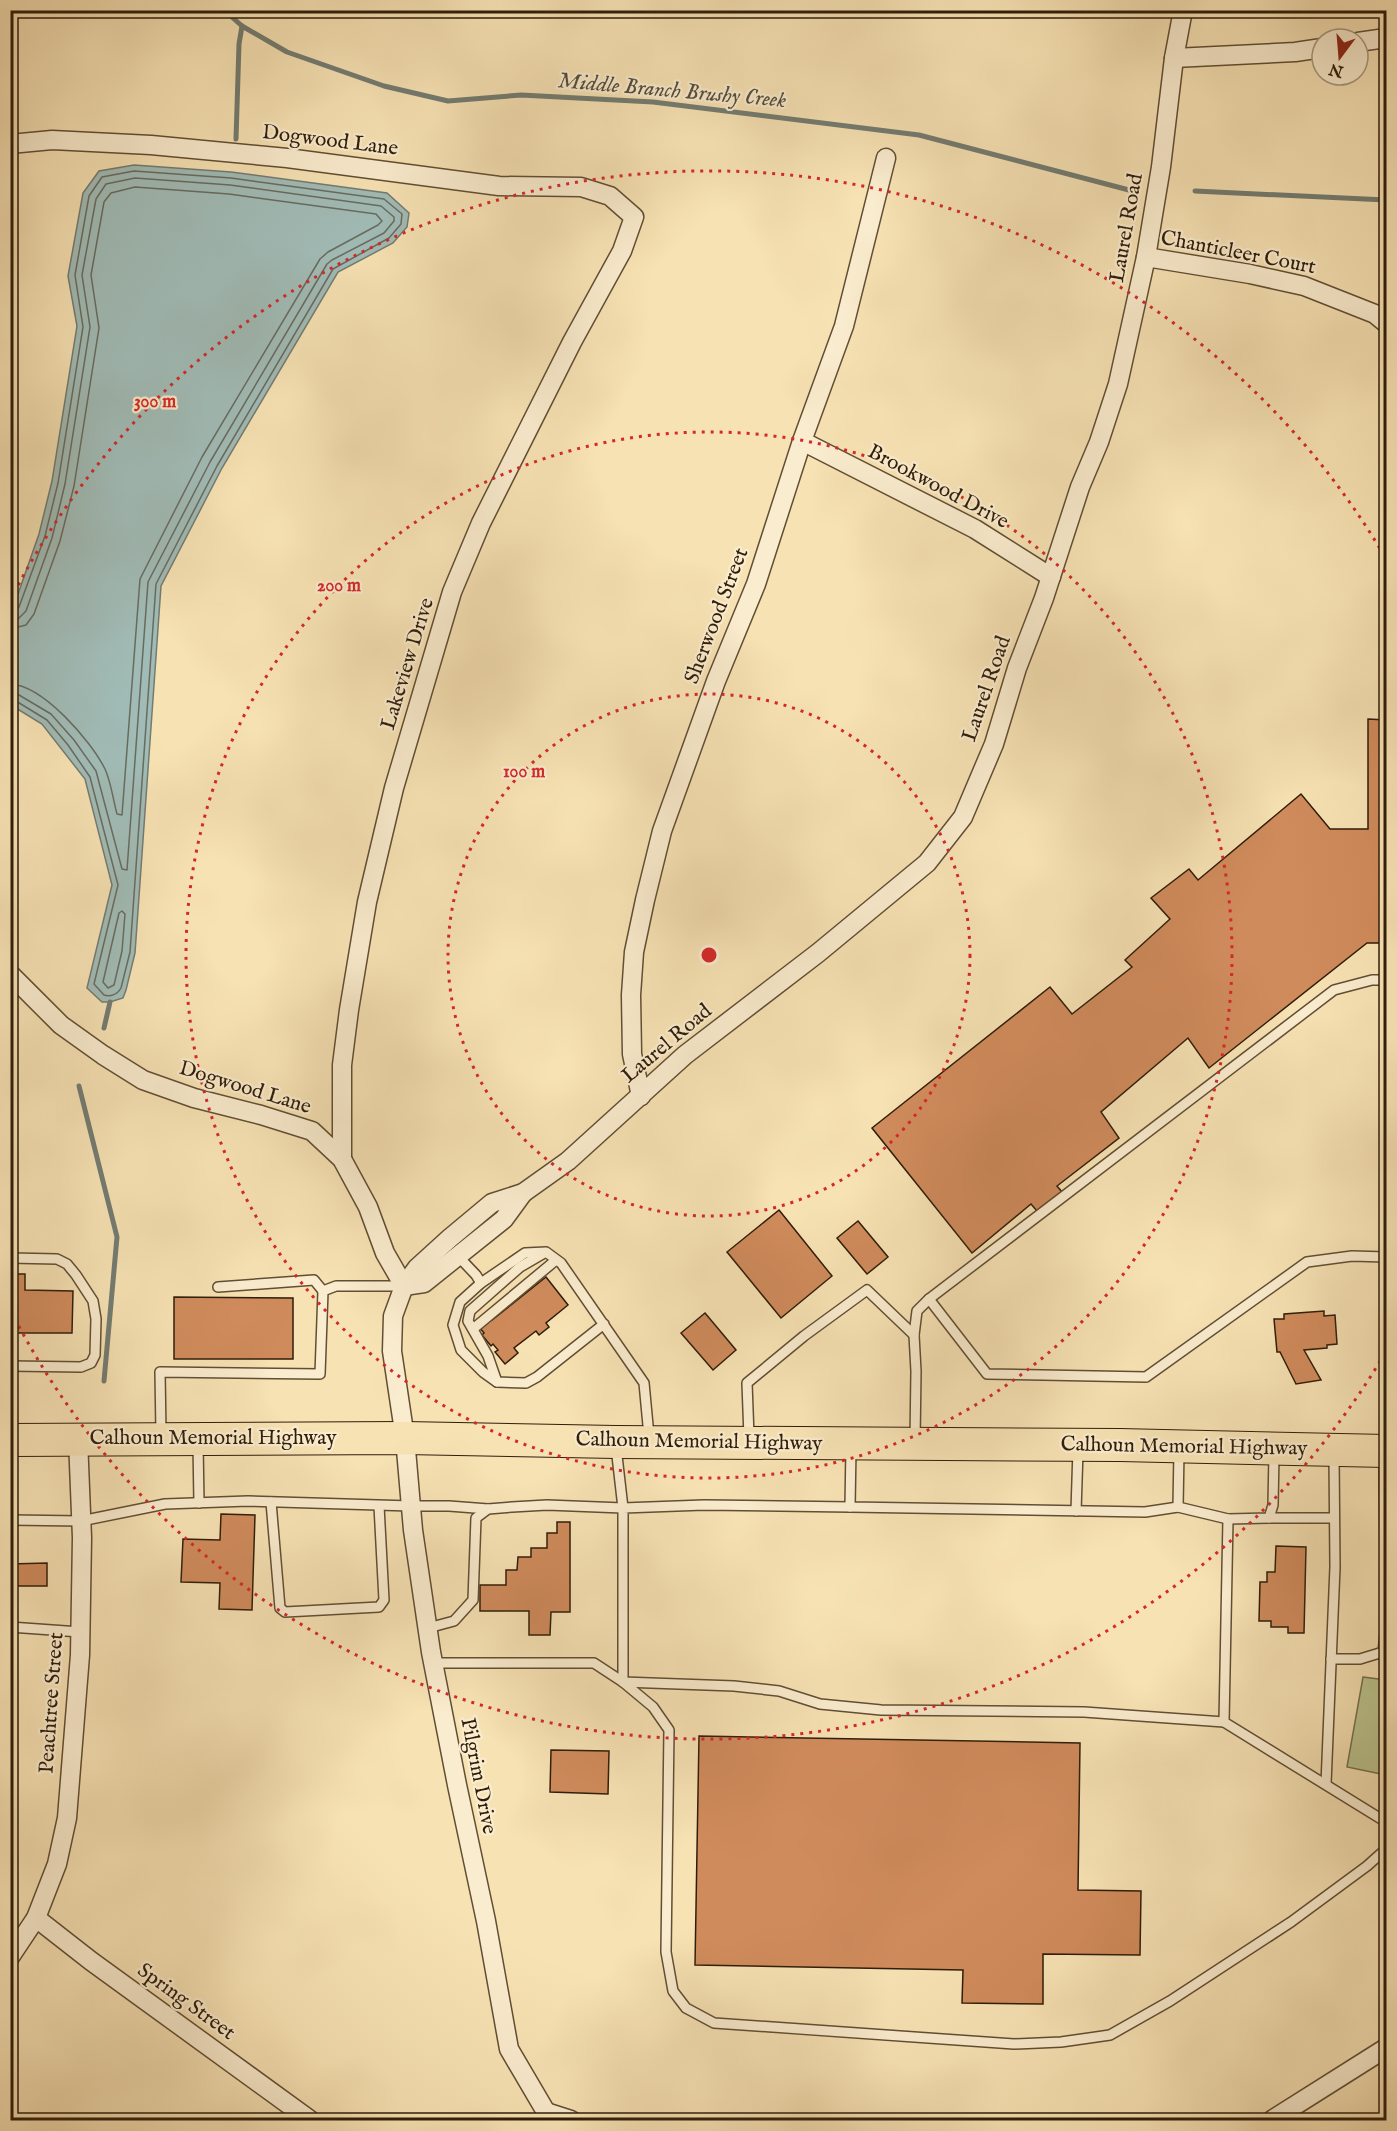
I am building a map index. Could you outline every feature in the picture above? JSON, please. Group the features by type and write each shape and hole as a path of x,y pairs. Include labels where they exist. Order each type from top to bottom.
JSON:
{"highway":[{"name":"Calhoun Memorial Highway","path":"10,1440 405,1437 616,1442 1179,1446 1385,1451"}],"street":[{"name":"Laurel Road","path":"404,1286 417,1268 492,1203 523,1193 568,1161 685,1055 818,953 927,863 963,817 994,744 1017,668 1118,384 1146,257 1161,167 1174,58 1184,10"},
{"path":"1370,40 1386,38"},
{"path":"1174,58 1310,50"},
{"name":"Dogwood Lane","path":"10,144 51,140 151,145 287,158 499,186 581,187 610,196 634,217"},
{"name":"Sherwood Street","path":"641,1095 632,1054 634,952 662,831 716,681 756,584 802,441 844,326 886,158"},
{"name":"Lakeview Drive","path":"342,1159 342,1065 367,902 394,788 452,592 481,523 568,350 622,251 634,217"},
{"name":"Chanticleer Court","path":"1146,257 1250,274 1304,286 1376,314 1386,323"},
{"name":"Brookwood Drive","path":"802,441 975,529 1051,577"},
{"name":"Dogwood Lane","path":"10,974 61,1025 143,1080 194,1098 312,1131 342,1159 368,1206 385,1253 404,1286"},
{"name":"Laurel Road","path":"404,1286 424,1283 504,1219 523,1193"},
{"path":"404,1286 393,1316 392,1350 405,1437"},
{"name":"Pilgrim Drive","path":"405,1437 411,1506 433,1663 456,1785 486,1922 509,2049 545,2116"},
{"name":"Peachtree Street","path":"10,1958 36,1918 57,1864 67,1818 80,1632 81,1521 78,1439"},
{"name":"Spring Street","path":"36,1918 310,2121"},
{"path":"1272,2121 1386,2048"},
{"path":"545,2116 571,2121"}],"lane":[{"path":"915,1443 914,1335 917,1311 929,1299 1334,990 1372,980 1386,980"},
{"path":"604,1324 537,1377 526,1383 497,1382 483,1372 461,1350 453,1325 460,1302 481,1283 525,1252 546,1252 561,1263 598,1314 644,1383 650,1442"},
{"path":"497,1382 488,1356 468,1321 470,1311 520,1268 546,1252"},
{"path":"457,1255 481,1283"},
{"path":"929,1299 987,1374 1146,1377 1307,1262 1352,1256 1386,1257"},
{"path":"10,1258 57,1258 67,1264 93,1301 96,1318 95,1355 91,1363 81,1367 10,1366"},
{"path":"473,1329 556,1260"},
{"path":"162,1438 160,1372 320,1374 323,1291 314,1280 218,1287"},
{"path":"323,1291 336,1286 404,1286"},
{"path":"749,1442 747,1383 804,1336 867,1290 914,1335"},
{"path":"198,1438 199,1503"},
{"path":"616,1442 623,1508 623,1682"},
{"path":"850,1508 851,1443"},
{"path":"1076,1510 1078,1445"},
{"path":"1178,1507 1179,1446"},
{"path":"1269,1518 1273,1505 1274,1449"},
{"path":"1326,1784 1331,1659 1334,1450"},
{"path":"1331,1659 1360,1659 1385,1652 1385,1451"},
{"path":"271,1502 280,1608 285,1612 379,1607 384,1600 379,1506"},
{"path":"10,1520 81,1521 165,1504 271,1502 488,1509 547,1505 623,1508 704,1505 1145,1512 1178,1507 1228,1519 1334,1518"},
{"path":"428,1628 454,1621 473,1600 476,1518 488,1509"},
{"path":"1224,1722 1228,1519"},
{"path":"10,1627 80,1632"},
{"path":"433,1663 594,1663 623,1682 653,1707 669,1730 666,1952 673,1991 686,2008 714,2023 1014,2044 1061,2042 1110,2035 1170,2001 1291,1922 1367,1866 1386,1849"},
{"path":"623,1682 728,1686 779,1691 820,1704 881,1710 1084,1712 1224,1722 1386,1822"}],"green space":[{"path":"1363,1677 1386,1680 1386,1775 1347,1767"}],"water":[{"path":"134,165 231,172 387,193 409,213 407,227 393,243 338,272 222,468 161,586 135,953 123,998 102,1002 87,988 112,885 85,779 42,724 11,705 11,614 39,534 52,481 77,326 68,276 83,193 99,171"}],"building":[{"path":"1368,719 1386,720 1386,943 1367,943 1209,1068 1188,1038 1101,1112 1119,1138 1057,1186 1062,1192 1037,1211 1031,1204 972,1253 872,1128 1050,987 1072,1014 1132,967 1125,960 1170,919 1151,898 1189,869 1198,880 1301,794 1330,829 1368,829"},
{"path":"779,1210 832,1276 781,1318 727,1252"},
{"path":"858,1221 888,1257 867,1274 837,1238"},
{"path":"10,1274 25,1274 25,1290 73,1291 72,1333 10,1333"},
{"path":"546,1277 568,1305 546,1323 549,1327 539,1335 536,1331 514,1348 518,1353 505,1364 495,1352 498,1350 493,1344 491,1346 479,1327 490,1318 492,1320"},
{"path":"174,1297 293,1298 293,1359 174,1359"},
{"path":"1324,1311 1324,1316 1335,1315 1337,1344 1327,1345 1327,1348 1304,1350 1321,1380 1296,1384 1280,1352 1277,1352 1274,1319 1284,1319 1284,1314"},
{"path":"705,1313 736,1350 713,1370 681,1333"},
{"path":"221,1514 255,1515 252,1610 219,1609 220,1583 181,1582 183,1539 220,1540"},
{"path":"557,1522 570,1522 570,1612 551,1612 550,1635 529,1635 529,1611 480,1611 480,1585 506,1585 506,1570 517,1570 518,1557 531,1557 531,1548 547,1548 547,1533 557,1533"},
{"path":"1276,1546 1306,1547 1304,1633 1288,1633 1288,1627 1271,1627 1271,1621 1259,1621 1260,1582 1267,1582 1267,1572 1275,1572"},
{"path":"47,1563 47,1586 10,1586 10,1564"},
{"path":"699,1736 1080,1743 1078,1890 1141,1891 1140,1955 1043,1954 1043,2004 962,2003 963,1970 695,1965"},
{"path":"551,1750 609,1751 608,1794 550,1792"}],"waterway":[{"name":"Middle Branch Brushy Creek","path":"224,10 242,26 287,52 384,86 448,101 521,95 653,102 919,135 1129,190"},
{"path":"236,139 239,44 242,26"},
{"name":"Middle Branch Brushy Creek","path":"1195,191 1386,200"},
{"path":"104,1028 110,1002"},
{"path":"79,1086 117,1237 104,1381"}]}
